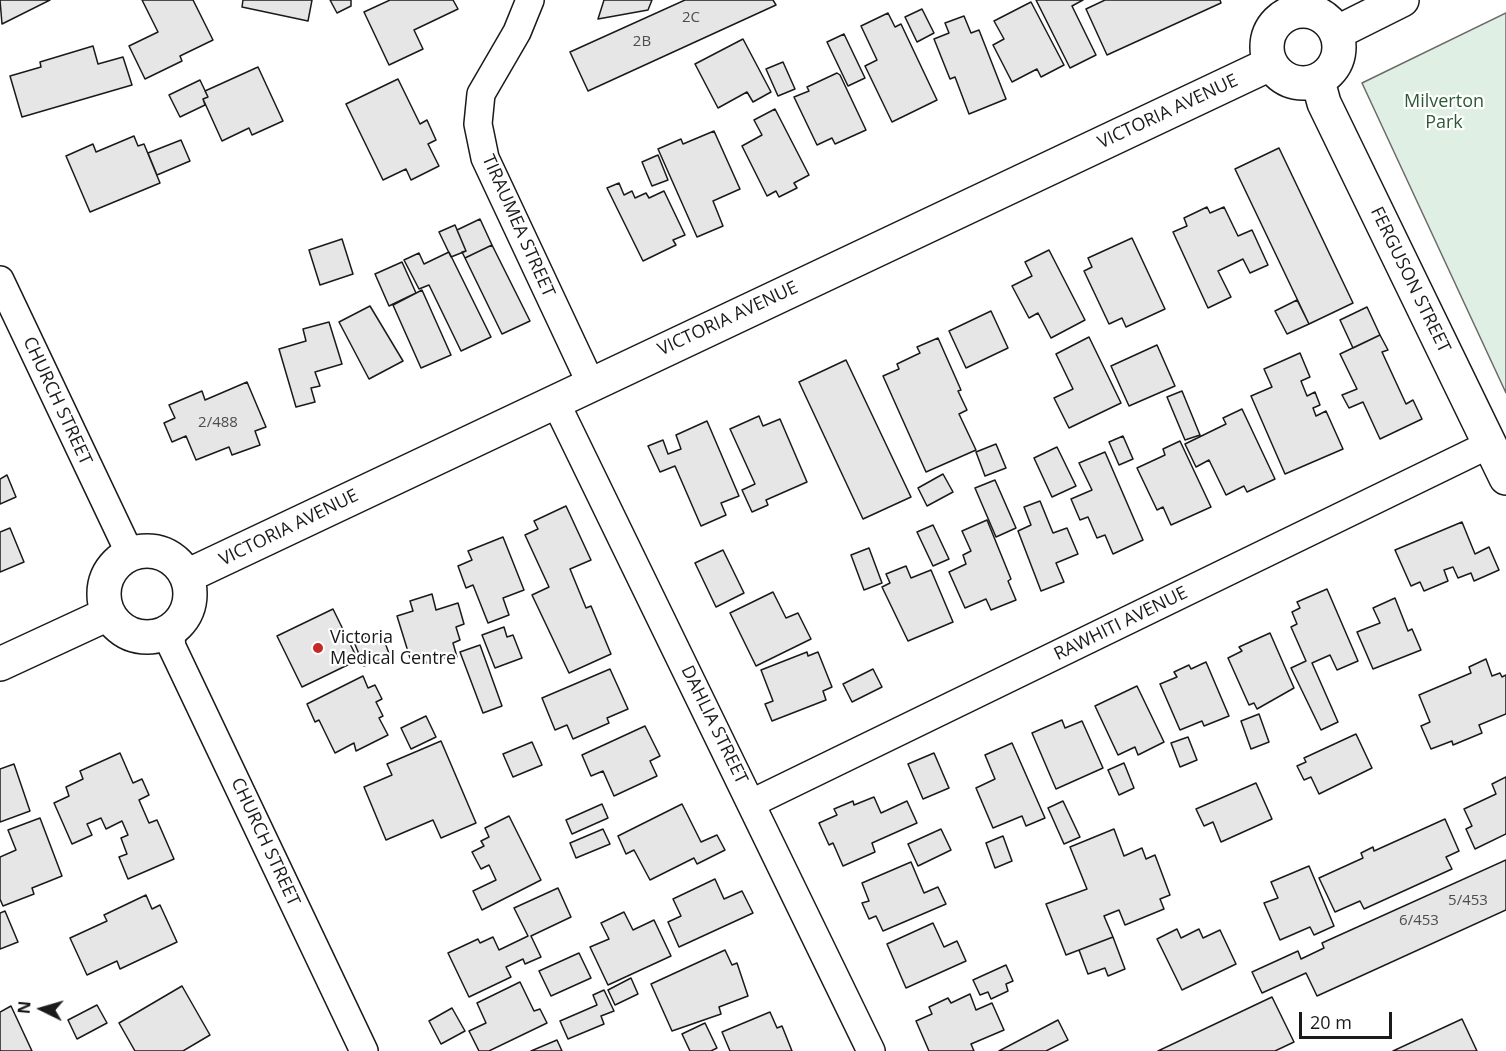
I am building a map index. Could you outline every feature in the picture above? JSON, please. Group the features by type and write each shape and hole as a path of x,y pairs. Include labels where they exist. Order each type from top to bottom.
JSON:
{"street":[{"name":"TIRAUMEA STREET","path":"530,0 517,32 482,94 478,124 485,158 591,384"},
{"path":"1336,33 1402,0"},
{"path":"1284,7 1320,15 1336,33 1339,51 1336,61 1332,69 1318,81 1305,84 1291,82 1279,75 1270,64 1267,40 1284,7"},
{"name":"VICTORIA AVENUE","path":"187,576 1270,64"},
{"name":"FERGUSON STREET","path":"1318,81 1324,103 1506,478"},
{"name":"CHURCH STREET","path":"0,280 130,554"},
{"name":"DAHLIA STREET","path":"555,401 871,1051"},
{"name":"RAWHITI AVENUE","path":"752,803 1490,444"},
{"path":"156,551 174,560 187,576 190,588 188,606 180,623 170,631 156,636 142,637 123,629 108,614 105,586 118,562 130,554 156,551"},
{"path":"0,664 108,614"},
{"name":"CHURCH STREET","path":"170,631 172,647 364,1051"}],"green space":[{"name":"Milverton Park","path":"1506,13 1506,393 1362,83"}],"building":[{"path":"0,0 50,0 2,24"},
{"path":"142,0 193,0 213,40 180,56 182,61 145,79 129,46 158,32"},
{"path":"243,0 312,0 308,21 242,7"},
{"path":"330,0 351,0 351,6 337,13"},
{"path":"390,0 453,0 458,9 414,30 423,49 389,65 364,12"},
{"path":"604,0 652,0 648,10 598,19"},
{"path":"685,0 773,0 776,5 588,91 570,52"},
{"path":"1036,0 1083,0 1072,6 1096,55 1070,68"},
{"path":"1105,0 1220,0 1221,3 1107,55 1086,9"},
{"path":"1031,2 1064,65 1041,77 1037,69 1012,82 993,45 1004,39 994,21"},
{"path":"922,9 934,33 917,42 905,17"},
{"path":"888,13 895,27 901,24 937,100 892,122 865,66 877,60 861,26"},
{"path":"964,16 971,33 979,30 1006,99 969,114 955,77 950,79 934,39 949,33 945,23"},
{"path":"844,34 865,78 848,86 827,42"},
{"path":"743,39 771,92 753,102 747,92 718,108 695,64"},
{"path":"93,46 98,64 123,57 132,85 22,117 10,76 41,67 40,62"},
{"path":"783,62 795,89 778,96 766,69"},
{"path":"258,67 283,121 252,135 249,128 222,141 203,99 208,97 205,91"},
{"path":"837,73 866,130 835,144 832,138 817,145 794,97 809,91 807,87"},
{"path":"398,79 420,124 427,120 436,140 428,144 439,166 411,180 406,169 383,180 346,104"},
{"path":"200,80 208,97 203,99 205,105 180,117 169,95"},
{"path":"775,109 809,175 794,183 797,188 779,197 776,191 767,196 742,146 762,135 754,120"},
{"path":"714,131 740,189 713,201 723,226 697,237 658,149 681,139 683,144"},
{"path":"134,136 138,146 144,144 160,183 90,212 66,156 93,144 96,152"},
{"path":"181,140 190,161 157,175 148,153"},
{"path":"1279,148 1353,303 1309,324 1235,169"},
{"path":"658,155 668,180 652,186 642,162"},
{"path":"619,183 624,195 632,191 635,198 646,193 649,198 664,191 685,235 673,240 676,245 643,261 607,188"},
{"path":"1207,207 1210,213 1224,207 1238,236 1252,230 1268,265 1250,273 1243,259 1218,271 1231,297 1208,308 1173,232 1187,226 1184,218"},
{"path":"480,219 492,245 465,258 462,252 466,251 457,230"},
{"path":"455,225 466,251 451,257 439,232"},
{"path":"1132,238 1165,309 1126,327 1122,318 1109,324 1084,271 1092,267 1088,258"},
{"path":"342,239 353,274 320,285 309,250"},
{"path":"492,245 530,321 502,334 465,258"},
{"path":"1049,250 1085,320 1051,338 1038,313 1029,318 1012,286 1032,276 1025,262"},
{"path":"449,252 491,337 461,351 429,285 419,289 404,260 419,253 424,264"},
{"path":"402,262 416,293 389,306 375,274"},
{"path":"422,290 451,355 421,368 393,305"},
{"path":"1297,300 1309,324 1287,334 1275,311"},
{"path":"370,306 403,361 369,379 339,322"},
{"path":"1367,307 1380,335 1353,348 1340,320"},
{"path":"991,311 1008,348 966,368 949,331"},
{"path":"329,322 342,364 315,372 320,386 311,388 315,402 296,407 279,349 306,341 303,329"},
{"path":"1380,335 1388,350 1382,352 1406,404 1413,400 1422,419 1380,439 1363,402 1349,408 1342,395 1357,389 1340,354"},
{"path":"1089,337 1121,403 1069,428 1054,398 1073,389 1056,354"},
{"path":"938,338 961,390 958,391 967,410 959,414 976,450 926,472 883,376 899,369 897,364 920,353 917,347"},
{"path":"1157,345 1175,386 1129,406 1111,366"},
{"path":"1300,353 1310,377 1301,381 1307,396 1315,392 1320,405 1313,408 1316,416 1326,411 1343,449 1285,474 1251,396 1272,387 1264,369"},
{"path":"846,360 911,497 863,519 799,382"},
{"path":"247,382 266,427 255,431 260,445 232,455 229,447 196,460 186,436 172,442 164,423 175,418 169,405 202,391 205,400"},
{"path":"1182,391 1200,435 1185,440 1167,397"},
{"path":"1242,409 1275,479 1247,492 1244,486 1226,495 1209,460 1196,467 1185,444 1226,424 1223,418"},
{"path":"759,416 763,426 780,419 807,482 766,500 768,505 752,512 742,490 755,484 730,429"},
{"path":"707,421 739,496 721,503 726,515 701,526 675,466 660,472 648,446 663,440 668,454 681,449 676,435"},
{"path":"1123,436 1133,459 1119,465 1109,442"},
{"path":"1180,441 1211,507 1171,525 1163,507 1157,510 1137,468 1165,455 1163,449"},
{"path":"996,444 1006,468 985,476 976,452"},
{"path":"1057,447 1076,486 1052,497 1034,458"},
{"path":"1105,452 1143,540 1113,554 1105,535 1097,538 1088,517 1080,520 1071,499 1092,490 1079,463"},
{"path":"943,474 953,492 927,506 918,488"},
{"path":"7,475 16,497 0,504 0,479"},
{"path":"995,480 1016,528 996,537 975,488"},
{"path":"1040,501 1053,533 1067,528 1078,554 1056,563 1064,582 1041,591 1018,531 1031,525 1024,507"},
{"path":"566,506 591,560 570,569 586,608 591,606 611,654 569,673 532,595 549,587 525,535 538,529 534,521"},
{"path":"987,520 1011,579 1008,581 1016,600 991,610 986,599 965,608 949,572 966,564 963,555 971,551 962,531"},
{"path":"1462,522 1475,554 1489,547 1499,570 1474,581 1471,573 1458,578 1453,567 1444,570 1448,581 1424,591 1420,582 1411,586 1395,550"},
{"path":"933,525 949,559 933,566 917,532"},
{"path":"10,528 24,562 0,572 0,532"},
{"path":"503,537 524,590 503,598 509,615 488,623 473,585 466,588 458,566 472,560 468,551"},
{"path":"869,548 882,583 864,590 851,555"},
{"path":"723,550 744,593 716,607 695,563"},
{"path":"906,566 911,578 931,570 953,622 908,641 882,587 890,583 886,574"},
{"path":"1327,589 1358,661 1337,670 1330,655 1312,663 1338,722 1321,730 1291,668 1306,661 1291,627 1297,624 1292,612 1300,608 1297,602"},
{"path":"773,592 786,618 798,613 811,639 756,666 730,613"},
{"path":"432,594 436,610 458,603 464,624 456,627 460,640 453,643 457,657 452,659 450,656 426,663 423,653 410,658 397,616 413,611 410,601"},
{"path":"1395,598 1408,631 1412,629 1421,650 1373,669 1357,632 1380,623 1373,608"},
{"name":"Victoria Medical Centre","path":"333,609 358,660 302,687 277,636"},
{"path":"504,627 507,637 513,635 522,658 495,668 482,635"},
{"path":"381,632 390,656 364,666 354,642"},
{"path":"1270,633 1294,688 1257,709 1254,703 1249,705 1228,658 1242,651 1239,647"},
{"path":"480,645 502,706 483,713 460,652"},
{"path":"807,652 808,656 818,652 832,687 823,691 826,700 772,721 765,704 773,701 761,670"},
{"path":"1486,659 1492,676 1500,673 1502,677 1506,675 1506,714 1479,725 1482,733 1453,745 1452,741 1431,749 1421,726 1430,722 1419,695 1471,673 1469,667"},
{"path":"1206,662 1229,716 1204,726 1202,721 1180,730 1160,684 1177,677 1174,672 1189,665 1191,669"},
{"path":"610,669 628,709 607,718 609,723 573,739 567,725 555,730 542,698"},
{"path":"873,669 882,687 852,702 843,684"},
{"path":"363,676 368,688 375,685 382,699 376,702 383,716 379,718 388,735 356,751 354,743 335,753 319,720 315,722 307,704"},
{"path":"1137,686 1164,742 1138,755 1135,747 1118,755 1095,706"},
{"path":"1259,714 1269,742 1251,749 1241,721"},
{"path":"426,716 436,737 411,749 401,728"},
{"path":"1062,720 1065,728 1082,721 1103,768 1056,789 1032,733"},
{"path":"645,726 660,756 650,761 657,776 614,796 603,771 591,776 582,755"},
{"path":"1356,734 1372,768 1319,794 1311,777 1304,780 1297,766 1306,762 1304,758"},
{"path":"1188,737 1197,760 1180,767 1171,743"},
{"path":"441,741 476,823 441,838 433,820 386,840 364,787 392,775 387,764"},
{"path":"532,742 542,765 513,777 503,754"},
{"path":"1012,743 1045,818 1026,826 1022,816 993,828 976,788 995,779 985,755"},
{"path":"120,753 133,783 142,779 149,795 139,800 149,823 157,820 174,859 128,879 119,857 127,854 121,838 128,835 122,821 106,829 101,818 87,824 92,835 72,844 54,803 69,796 66,787 83,779 80,771"},
{"path":"934,753 949,788 923,799 908,764"},
{"path":"1124,763 1134,788 1119,795 1108,770"},
{"path":"14,764 30,811 0,822 0,769"},
{"path":"1506,777 1506,834 1475,849 1466,829 1472,826 1464,809 1496,794 1492,784"},
{"path":"1256,783 1272,819 1221,842 1213,822 1204,826 1196,809"},
{"path":"874,797 881,813 907,801 917,823 872,843 875,852 843,866 833,843 829,845 819,823 837,815 834,809 853,801 854,805"},
{"path":"1063,801 1080,837 1064,844 1048,808"},
{"path":"602,804 608,818 572,834 566,820"},
{"path":"682,804 701,842 717,835 725,850 697,864 694,858 650,880 634,850 626,854 618,836"},
{"path":"509,816 541,880 482,910 473,891 496,880 489,865 481,869 472,852 484,846 481,841 489,837 485,828"},
{"path":"40,818 62,876 32,888 34,894 3,906 0,899 0,857 16,850 8,830"},
{"path":"1445,819 1459,851 1446,857 1452,869 1364,909 1360,901 1335,912 1319,878 1363,858 1361,853 1373,847 1374,851"},
{"path":"603,829 610,844 576,858 570,843"},
{"path":"941,829 951,850 918,866 908,844"},
{"path":"1114,829 1124,856 1142,848 1146,859 1155,855 1170,895 1160,899 1164,909 1125,925 1119,910 1104,916 1113,937 1066,955 1046,904 1087,889 1070,847"},
{"path":"1003,836 1012,861 995,868 986,843"},
{"path":"1506,860 1506,910 1317,996 1306,973 1262,993 1252,972 1298,951 1301,959 1324,948 1322,943"},
{"path":"911,862 924,893 938,887 946,904 883,931 876,916 869,919 862,903 869,901 862,883"},
{"path":"1309,866 1334,926 1314,935 1310,927 1280,940 1264,903 1278,898 1271,882"},
{"path":"715,879 724,899 742,891 753,913 679,947 668,922 681,916 673,899"},
{"path":"558,888 571,917 531,936 541,957 525,964 523,959 506,967 511,977 469,997 448,953 478,939 480,943 493,937 499,950 528,936 514,908"},
{"path":"146,895 152,909 160,905 177,942 120,969 117,961 87,975 70,938 107,921 104,915"},
{"path":"5,911 18,942 0,949 0,913"},
{"path":"624,912 633,930 654,920 671,956 608,985 590,947 609,939 601,923"},
{"path":"933,923 944,947 957,941 966,961 906,988 887,944"},
{"path":"1177,929 1181,938 1199,929 1203,938 1220,930 1236,964 1182,990 1157,939"},
{"path":"1113,937 1125,969 1108,976 1105,968 1088,974 1079,950"},
{"path":"725,950 732,965 737,963 748,996 719,1007 721,1014 672,1031 651,984"},
{"path":"579,953 591,978 551,996 539,971"},
{"path":"1006,965 1013,981 1006,984 1008,991 991,999 988,992 980,995 973,980"},
{"path":"631,978 638,994 615,1005 608,990"},
{"path":"520,982 534,1011 540,1009 547,1023 489,1051 479,1051 469,1031 486,1023 477,1003"},
{"path":"182,986 210,1035 183,1051 135,1051 119,1023"},
{"path":"604,990 614,1011 601,1016 604,1024 568,1039 560,1021 597,1005 593,995"},
{"path":"970,994 976,1010 992,1003 1004,1030 971,1044 974,1051 929,1051 916,1021 932,1014 929,1007 948,998 951,1003"},
{"path":"1272,997 1294,1042 1275,1051 1158,1051"},
{"path":"97,1005 107,1023 77,1039 68,1020"},
{"path":"11,1006 32,1051 0,1051 0,1012"},
{"path":"452,1008 465,1031 441,1044 429,1021"},
{"path":"770,1012 777,1028 782,1026 792,1051 730,1051 722,1032"},
{"path":"1462,1019 1477,1051 1393,1051"},
{"path":"1058,1020 1068,1040 1046,1051 999,1051"},
{"path":"705,1023 717,1048 711,1051 690,1051 682,1034"},
{"path":"557,1040 562,1051 531,1051"}],"place":[{"name":"Victoria Medical Centre","path":"318,648"}]}
